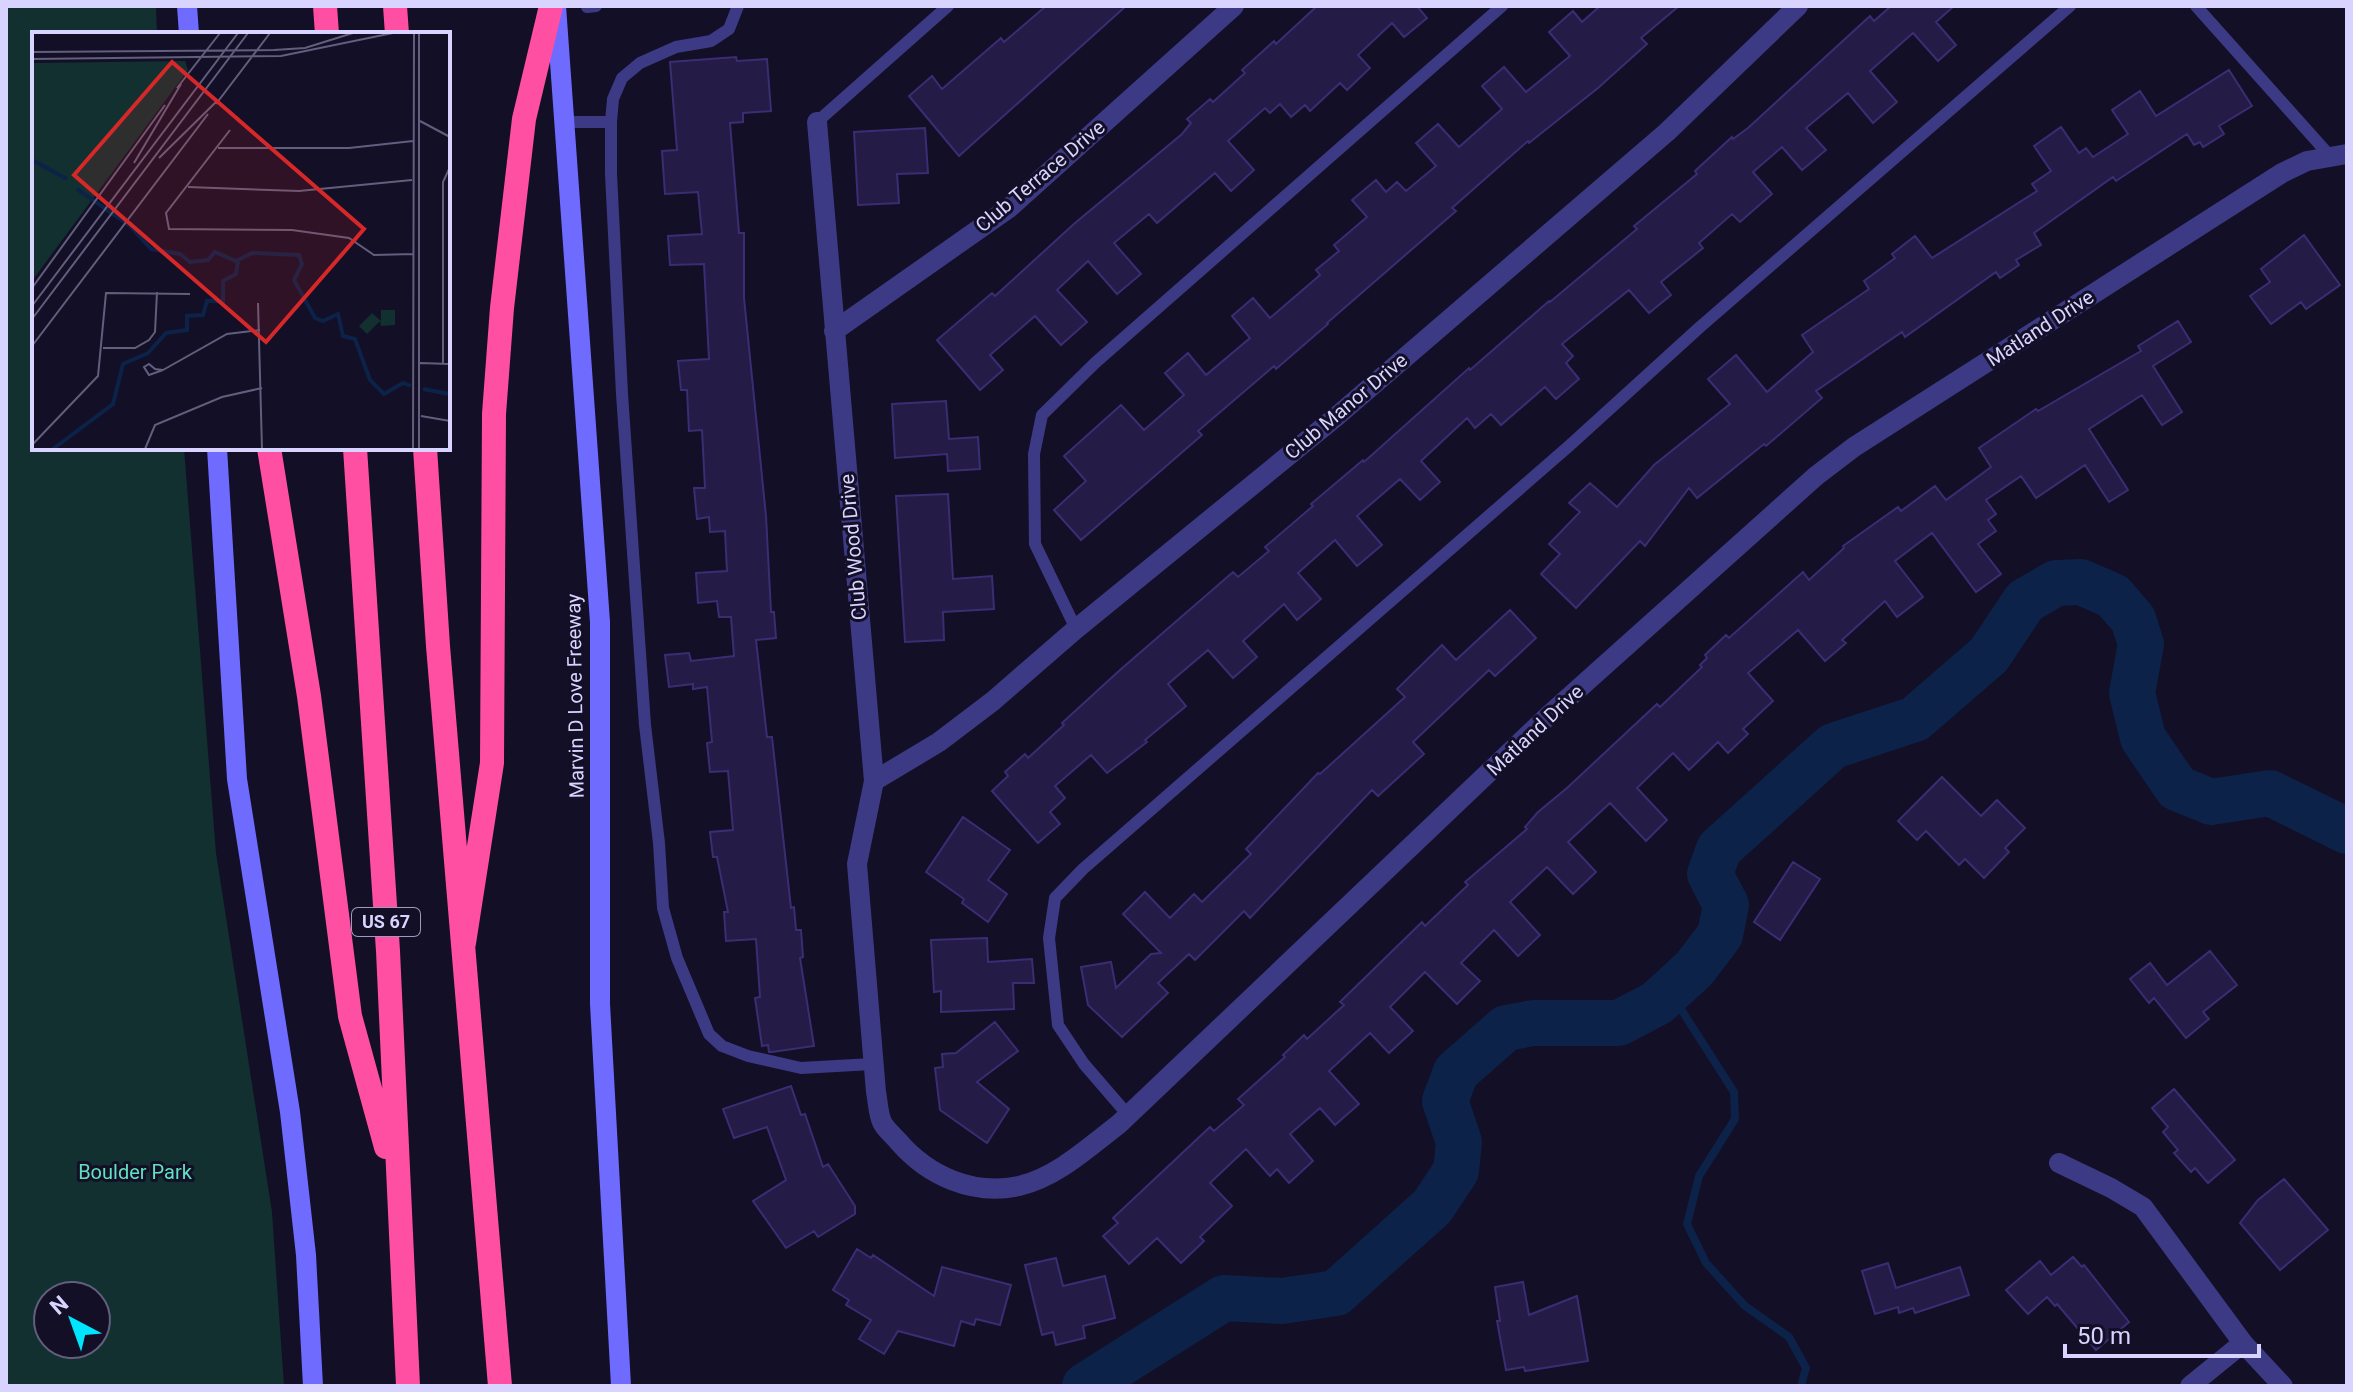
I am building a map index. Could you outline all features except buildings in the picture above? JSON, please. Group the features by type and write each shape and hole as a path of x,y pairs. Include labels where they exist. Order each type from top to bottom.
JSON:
{"highway":[{"path":"325,6 327,32"},
{"path":"395,6 397,32"},
{"path":"464,943 492,763 494,414 502,308 524,119 554,6"},
{"path":"269,450 309,696 350,1016 397,1191"},
{"name":"US 67","path":"355,450 388,951 408,1374"},
{"path":"425,450 438,646 500,1386"}],"main road":[{"path":"187,6 189,32"},
{"name":"Marvin D Love Freeway","path":"554,6 600,622 600,1004 621,1386"},
{"path":"217,450 237,779 290,1112 306,1255 313,1386"}],"street":[{"name":"Club Terrace Drive","path":"834,331 1009,208 1234,6"},
{"name":"Club Manor Drive","path":"874,781 939,742 993,701 1076,629 1337,416 1667,132 1798,6"},
{"name":"Club Wood Drive","path":"817,122 874,781 857,864 867,972"},
{"name":"Matland Drive","path":"867,972 872,1064 881,1122 911,1155 937,1174 965,1185 993,1189 1021,1185 1049,1174 1083,1152 1128,1115 1548,716 1816,476 1868,439 2282,173 2307,161 2338,155"},
{"path":"2059,1163 2143,1207 2243,1343 2283,1386"},
{"path":"2190,1386 2243,1343"}],"lane":[{"path":"738,6 729,29 711,41 676,47 640,63 622,78 613,99 611,122 622,394 645,725 663,908 677,958 709,1034 722,1046 748,1056 801,1068 872,1064"},
{"path":"817,122 948,6"},
{"path":"1076,629 1035,544 1034,454 1042,415 1095,363 1502,6"},
{"path":"1128,1115 1084,1064 1058,1025 1049,938 1055,898 1083,869 2070,6"},
{"path":"2196,6 2338,155"},
{"path":"565,122 611,122"}],"green space":[{"name":"Boulder Park","path":"6,6 156,6 157,32 32,32 32,450 184,450 216,853 272,1212 284,1386 6,1386"}],"waterway":[{"path":"1085,1386 1224,1298 1282,1301 1336,1293 1432,1207 1456,1171 1459,1142 1445,1101 1456,1072 1506,1028 1533,1023 1619,1023 1657,1003 1694,969 1720,935 1726,905 1710,874 1719,849 1833,746 1915,719 1989,655 2025,601 2056,583 2081,582 2113,596 2133,619 2141,644 2132,693 2143,738 2177,788 2211,802 2270,793 2347,831"},
{"path":"1670,992 1734,1092 1735,1119 1699,1176 1687,1224 1706,1263 1745,1306 1789,1337 1806,1368 1801,1386"}]}
